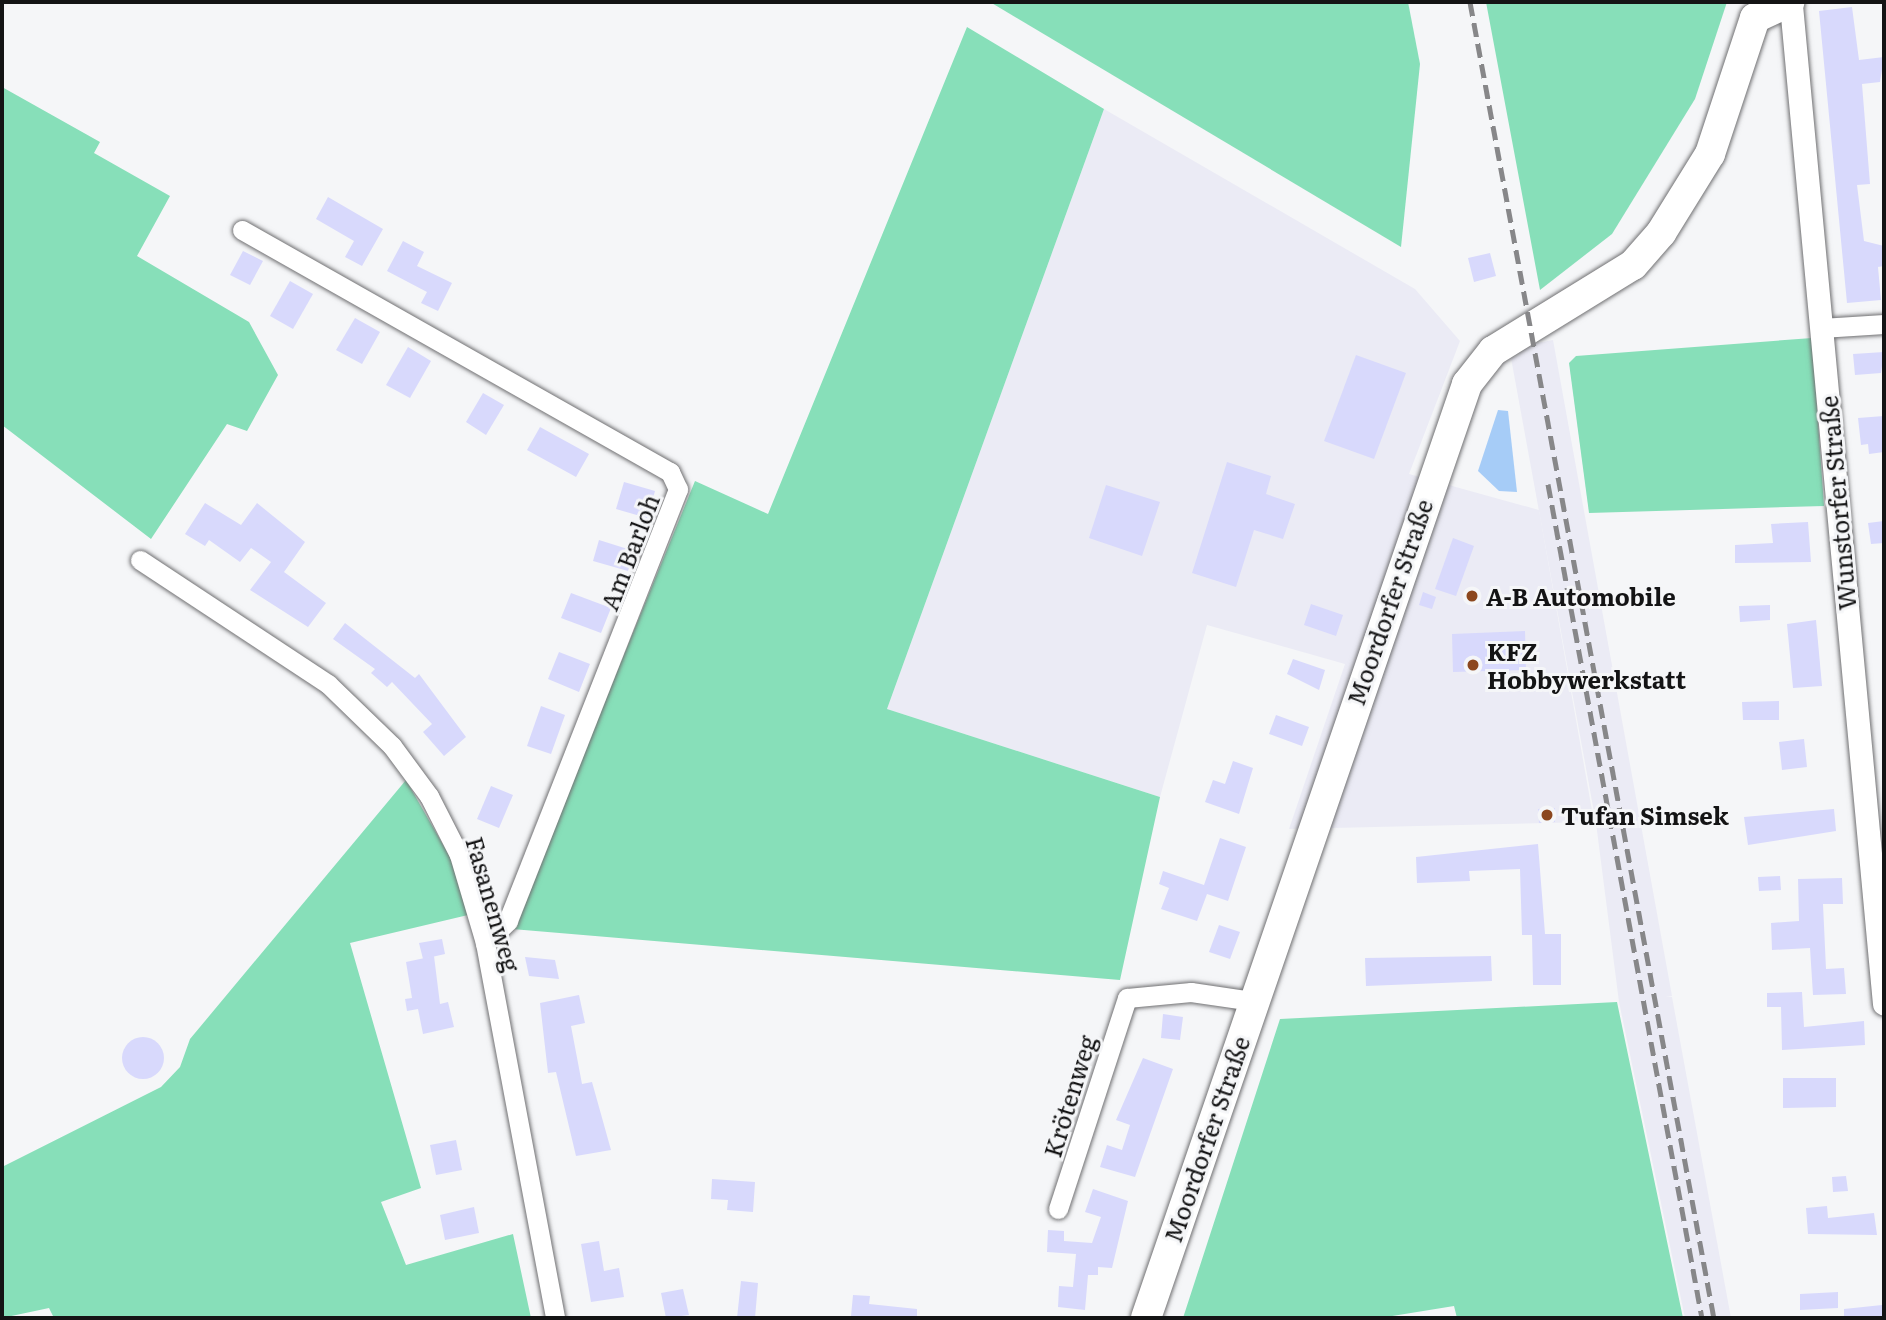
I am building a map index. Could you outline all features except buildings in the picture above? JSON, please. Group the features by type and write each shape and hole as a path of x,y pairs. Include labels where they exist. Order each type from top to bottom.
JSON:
{"main road":[{"name":"Moordorfer Straße","path":"1146,1318 1467,384 1493,351 1633,265 1661,233 1710,154 1755,18 1791,3"}],"street":[{"name":"Wunstorfer Straße","path":"1791,3 1881,937 1884,1004"},
{"name":"Am Barloh","path":"242,230 670,472 678,489 508,921 485,943"},
{"path":"1821,328 1884,324"},
{"name":"Fasanenweg","path":"140,560 260,634 328,684 392,746 429,796 459,855 485,943 555,1318"},
{"name":"Krötenweg","path":"1058,1209 1127,998 1191,992 1253,1002"}],"shaded area":[{"path":"1104,109 1415,289 1460,341 1409,474 1539,510 1594,822 1289,829 1345,664 1207,625 1160,797 887,709"},
{"path":"1553,340 1672,996 1666,997 1672,997 1731,1318 1685,1318 1619,1002 1596,823 1511,358 1519,355 1517,347"}],"green space":[{"path":"990,2 1408,2 1420,64 1401,247"},
{"path":"1486,2 1727,2 1695,99 1612,234 1540,290"},
{"path":"967,27 1104,109 887,709 1160,797 1120,980 512,929 695,481 768,514"},
{"path":"2,87 100,142 94,153 170,196 137,256 249,322 278,375 247,431 227,424 151,539 2,425"},
{"path":"1812,338 1824,506 1589,513 1569,363 1576,356"},
{"path":"406,780 450,857 468,915 350,943 421,1188 381,1202 406,1265 513,1234 531,1318 54,1318 49,1308 2,1318 2,1167 161,1087 180,1067 190,1039"},
{"path":"1617,1002 1683,1318 1457,1318 1454,1306 1380,1318 1183,1318 1280,1019"}],"water":[{"path":"1498,410 1508,411 1517,492 1499,491 1478,471"}],"railway":[{"path":"1470,2 1714,1318"},
{"path":"1548,484 1702,1318"}],"place":[{"name":"A-B Automobile","path":"1472,596"},
{"name":"KFZ Hobbywerkstatt","path":"1473,665"},
{"name":"Tufan Simsek","path":"1547,815"}]}
